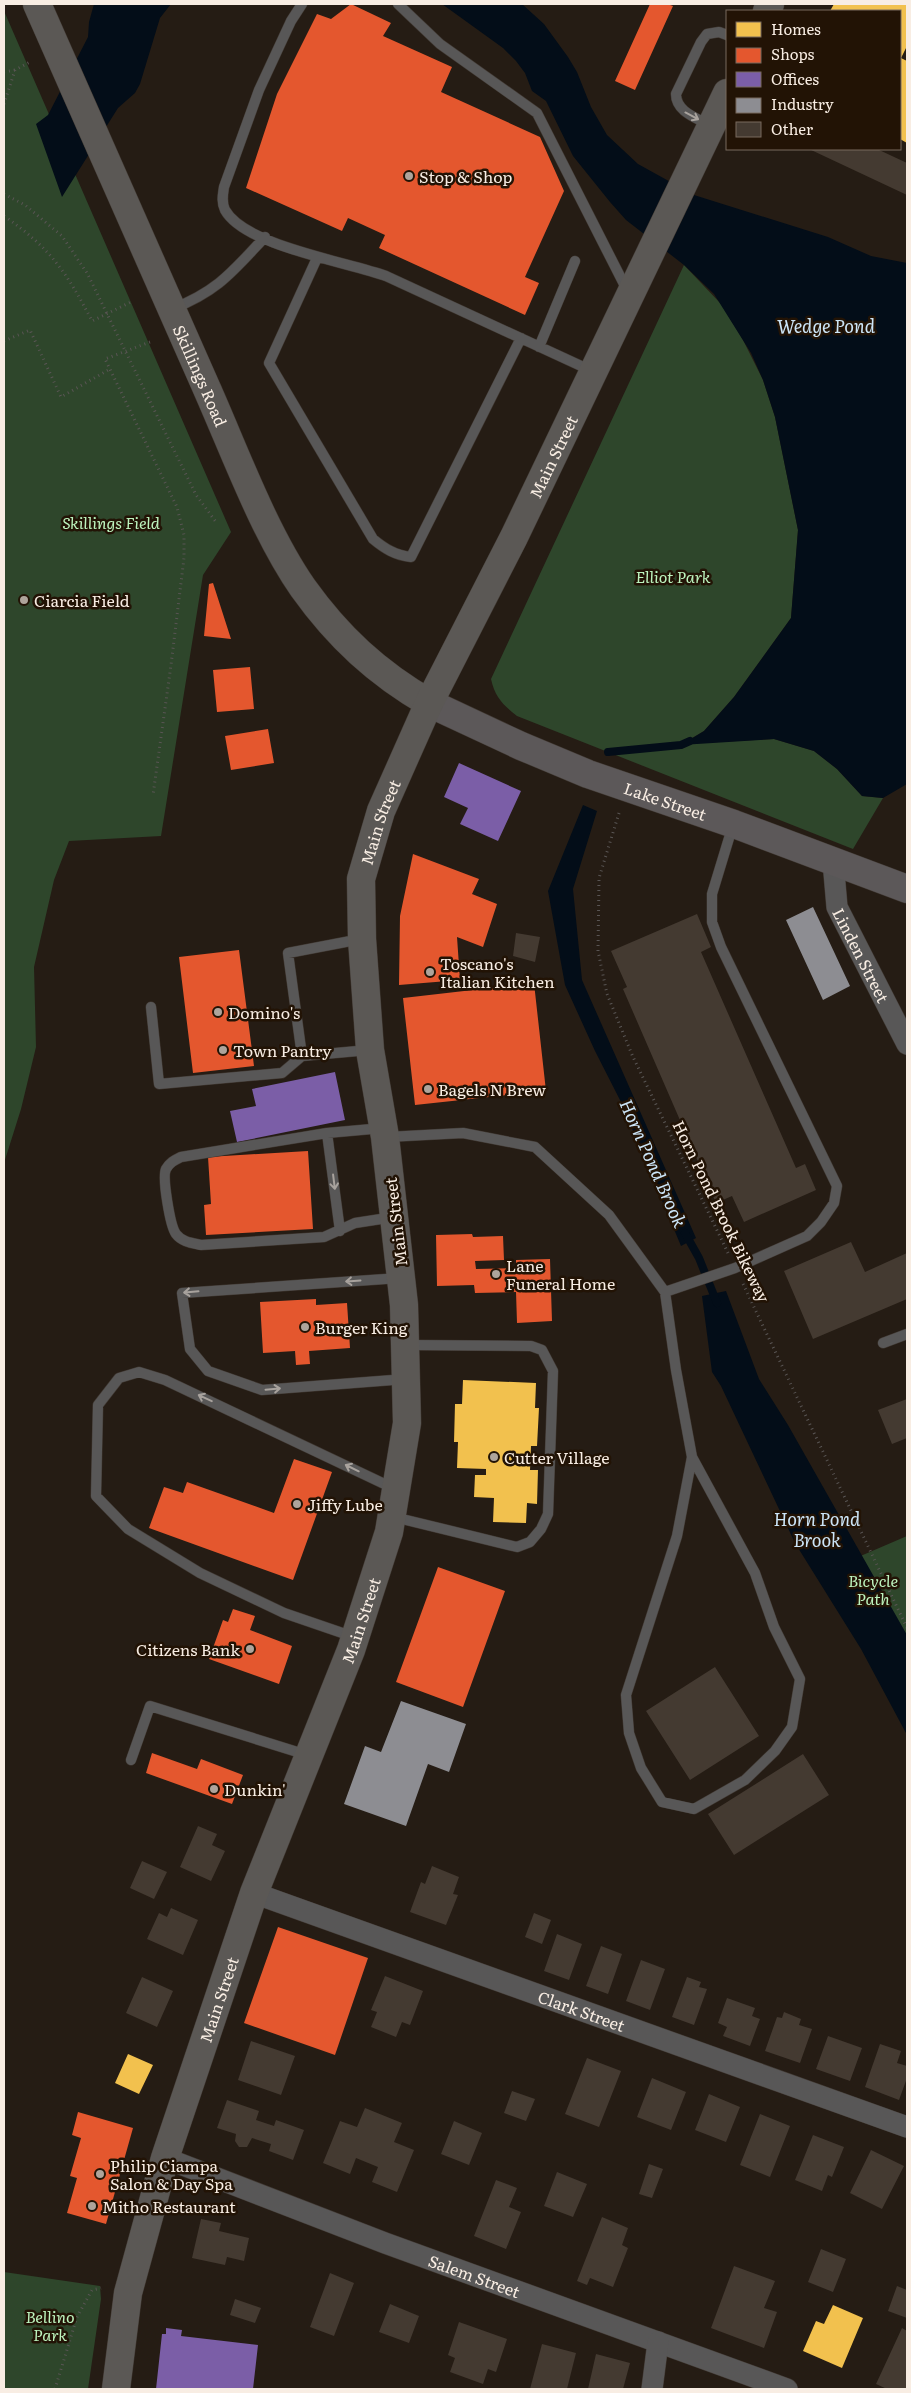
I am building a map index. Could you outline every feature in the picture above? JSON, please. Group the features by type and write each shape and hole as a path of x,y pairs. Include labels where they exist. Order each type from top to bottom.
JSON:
{"main road":[{"name":"Skillings Road","path":"37,4 280,549 303,587 332,624 370,663 396,684 429,702"},
{"name":"Main Street","path":"116,2389 131,2281 165,2158 254,1893 355,1637 389,1532 407,1423 401,1278 384,1133 370,1050 362,939 361,879 381,811 429,702 514,537 726,95"}],"street":[{"name":"Lake Street","path":"429,702 521,746 626,788 734,824 907,889"},
{"name":"Linden Street","path":"833,861 837,907 907,1044"},
{"name":"Clark Street","path":"254,1893 907,2128"},
{"name":"Salem Street","path":"165,2158 385,2243 787,2389"},
{"path":"652,2389 658,2342"}],"lane":[{"path":"302,4 291,21 259,90 224,187 223,202 231,217 238,224 292,250 317,258 359,266 386,276 593,372"},
{"path":"398,4 440,44 537,112 630,296"},
{"path":"712,126 682,110 676,101 676,94 700,42 707,34 719,32 726,35"},
{"path":"172,310 198,299 215,288 265,237"},
{"path":"317,258 269,363 373,539 384,549 399,556 411,558 521,338"},
{"path":"539,347 575,261"},
{"path":"665,1292 693,1284 735,1268 807,1236 822,1222 834,1203 837,1186 726,956 712,922 712,894 734,824"},
{"path":"302,1056 288,953 362,939"},
{"path":"151,1007 159,1084 282,1073 302,1056 370,1050"},
{"path":"394,1217 355,1223 324,1237 201,1245 186,1241 177,1235 170,1223 165,1171 171,1162 182,1157 327,1134 463,1133 535,1147 609,1215 665,1292 676,1370 692,1457 755,1573 774,1627 800,1679 792,1727 775,1751 745,1780 694,1809 662,1802 640,1768 629,1733 626,1696 677,1536 692,1457"},
{"path":"327,1134 340,1230"},
{"path":"401,1278 182,1293 190,1349 208,1372 262,1390 406,1379"},
{"path":"883,1343 907,1334"},
{"path":"391,1517 517,1547 530,1542 541,1529 548,1514 553,1371 548,1358 542,1350 530,1346 405,1345"},
{"path":"355,1637 284,1613 200,1574 128,1529 96,1496 98,1405 119,1378 139,1372 174,1384 396,1490"},
{"path":"131,1760 150,1706 308,1755"}],"path":[{"path":"4,72 15,70 30,62"},
{"path":"4,104 15,70"},
{"path":"4,194 25,204 62,236 88,273 196,495 216,522"},
{"path":"4,216 32,236 54,258 76,289 92,321 133,301"},
{"path":"4,341 30,330 61,397 110,369"},
{"path":"150,342 105,359 177,507 184,535 184,558 172,665 153,795"},
{"name":"Horn Pond Brook Bikeway","path":"626,788 599,878 598,950 607,994 632,1057 907,1628"},
{"path":"56,2389 77,2317 92,2290 131,2281"}],"green space":[{"name":"Skillings Field","path":"4,11 231,532 203,575 161,836 69,841 54,880 34,967 36,1047 21,1109 4,1163"},
{"name":"Elliot Park","path":"684,265 722,305 743,340 763,380 775,417 798,530 791,618 734,697 704,731 682,744 774,739 814,751 837,769 862,796 883,798 853,849 517,716 500,700 491,679"},
{"name":"Bicycle Path","path":"907,1536 907,1716 821,1573"},
{"name":"Bellino Park","path":"4,2272 100,2286 101,2299 88,2389 4,2389"}],"water":[{"path":"94,4 171,4 160,18 140,84 135,93 118,108 62,197 36,124 48,115 88,37 89,22"},
{"name":"Wedge Pond","path":"442,4 522,4 544,24 568,57 577,72 591,107 607,135 638,164 694,195 828,237 871,256 907,263 907,784 883,798 862,796 837,769 814,751 774,739 681,745 704,731 734,697 791,618 798,530 775,417 763,380 751,353 714,294 684,265 626,220 610,202 573,156 546,101 532,91 525,73 516,61 503,48"},
{"name":"Horn Pond Brook","path":"583,805 597,811 573,889 582,980 696,1238 681,1246 621,1102 565,985 548,891"},
{"name":"Horn Pond Brook","path":"726,1291 759,1379 788,1425 907,1635 907,1735 861,1649 795,1543 721,1386 712,1372 702,1296"}],"building: Homes":[{"path":"834,4 907,4 907,46 901,58 901,10 831,10"},
{"path":"901,58 907,61 907,143 901,140"},
{"name":"Cutter Village","path":"463,1380 536,1383 535,1408 539,1408 537,1446 531,1446 530,1470 538,1470 537,1504 527,1503 526,1523 493,1522 494,1498 474,1497 475,1475 486,1475 486,1469 457,1468 458,1442 454,1442 455,1404 462,1404"},
{"path":"128,2054 153,2065 139,2094 115,2083"},
{"path":"833,2305 863,2318 842,2368 803,2351 816,2321 824,2324"}],"building: Shops":[{"path":"351,4 391,23 383,36 452,67 441,92 540,137 564,191 525,277 539,283 525,315 379,248 385,235 348,218 342,231 246,188 277,94 317,14 331,19"},
{"path":"650,4 673,6 635,90 615,81"},
{"path":"213,583 231,639 204,636 209,584"},
{"path":"250,667 254,709 217,712 213,670"},
{"path":"268,729 274,763 231,770 225,736"},
{"path":"413,854 479,879 472,894 497,904 483,947 457,937 460,980 399,985 400,916"},
{"path":"239,950 254,1066 193,1073 179,957"},
{"path":"534,983 546,1091 415,1105 403,998"},
{"path":"308,1151 313,1229 206,1235 204,1205 211,1204 208,1157"},
{"path":"472,1234 473,1237 503,1236 504,1260 475,1261 476,1269 516,1268 516,1260 550,1259 552,1321 517,1323 516,1292 475,1293 474,1285 437,1286 436,1235"},
{"name":"Burger King","path":"316,1299 316,1305 347,1303 350,1348 309,1351 310,1364 296,1365 295,1351 263,1353 260,1302"},
{"path":"294,1459 332,1472 293,1580 149,1528 164,1487 183,1493 187,1482 274,1513"},
{"path":"438,1567 505,1591 463,1707 396,1682"},
{"path":"233,1609 255,1616 250,1630 292,1646 279,1684 209,1659 223,1620 228,1622"},
{"name":"Dunkin'","path":"152,1753 197,1769 201,1759 243,1775 232,1804 146,1773"},
{"path":"278,1927 368,1958 335,2055 244,2023"},
{"path":"78,2112 133,2128 106,2224 67,2213 77,2178 70,2176 81,2138 72,2135"}],"building: Offices":[{"path":"459,763 521,791 498,841 460,824 468,808 444,797"},
{"path":"335,1072 345,1120 237,1142 230,1111 256,1106 252,1089"},
{"path":"166,2328 182,2330 181,2336 258,2345 253,2389 156,2389 162,2334 166,2334"}],"building: Industry":[{"path":"813,907 850,986 823,1000 786,920"},
{"path":"401,1701 466,1724 449,1772 428,1764 406,1826 344,1804 365,1746 381,1752"}],"building: Other":[{"path":"811,150 879,150 907,163 907,195"},
{"path":"697,914 711,947 701,952 796,1168 805,1164 816,1190 744,1222 732,1196 716,1203 623,989 627,987 611,951"},
{"path":"516,933 540,937 535,962 513,956"},
{"path":"851,1242 865,1272 907,1253 907,1299 813,1339 784,1271"},
{"path":"907,1399 907,1438 892,1444 878,1410"},
{"path":"715,1667 759,1736 690,1780 646,1711"},
{"path":"803,1754 829,1795 734,1855 708,1814"},
{"path":"198,1826 217,1834 212,1845 225,1851 211,1881 180,1867"},
{"path":"142,1861 167,1872 154,1899 130,1888"},
{"path":"432,1866 459,1877 453,1894 458,1895 446,1925 410,1912 421,1882 425,1884"},
{"path":"171,1908 198,1920 183,1955 147,1939 159,1913 167,1917"},
{"path":"534,1913 551,1920 542,1944 525,1937"},
{"path":"557,1934 582,1944 569,1980 544,1971"},
{"path":"601,1946 622,1954 608,1994 586,1986"},
{"path":"641,1960 665,1969 650,2010 626,2001"},
{"path":"385,1976 423,1991 410,2025 402,2022 396,2037 371,2027 377,2012 371,2010"},
{"path":"142,1977 173,1991 157,2027 126,2013"},
{"path":"687,1977 701,1982 699,1987 707,1989 694,2025 672,2017"},
{"path":"727,1998 755,2008 752,2016 760,2019 750,2046 723,2036 727,2027 718,2023"},
{"path":"784,2012 801,2019 799,2025 812,2029 800,2063 765,2051 777,2017 782,2018"},
{"path":"828,2036 862,2048 850,2081 816,2069"},
{"path":"251,2041 295,2056 281,2095 238,2080"},
{"path":"880,2044 901,2051 897,2063 907,2066 907,2078 899,2100 865,2087"},
{"path":"587,2058 621,2071 599,2127 565,2114"},
{"path":"652,2078 686,2092 671,2130 637,2117"},
{"path":"512,2091 535,2099 526,2121 504,2113"},
{"path":"709,2094 740,2107 726,2142 695,2130"},
{"path":"227,2100 259,2111 256,2120 274,2126 276,2120 304,2130 293,2160 269,2151 271,2144 252,2138 247,2147 239,2147 235,2141 236,2134 217,2128"},
{"path":"365,2108 402,2123 394,2142 414,2150 397,2192 372,2182 378,2167 356,2158 350,2174 323,2163 340,2121 357,2127"},
{"path":"760,2114 790,2126 770,2177 740,2165"},
{"path":"454,2121 482,2133 469,2165 441,2154"},
{"path":"813,2135 844,2147 832,2177 828,2175 822,2191 795,2180"},
{"path":"871,2150 904,2166 882,2209 850,2193"},
{"path":"649,2164 663,2169 652,2198 639,2194"},
{"path":"557,2172 587,2184 573,2217 544,2206"},
{"path":"496,2180 517,2188 509,2207 521,2212 506,2249 474,2236"},
{"path":"602,2217 628,2228 622,2245 628,2248 613,2287 590,2278 587,2285 577,2281"},
{"path":"201,2219 221,2223 219,2231 249,2238 244,2261 227,2257 225,2265 192,2258"},
{"path":"821,2249 846,2259 833,2292 808,2282"},
{"path":"734,2266 775,2281 764,2308 777,2312 764,2348 711,2328"},
{"path":"330,2273 354,2283 334,2336 310,2327"},
{"path":"897,2286 907,2290 907,2318 888,2311"},
{"path":"235,2299 261,2308 255,2323 230,2315"},
{"path":"390,2304 419,2316 409,2343 379,2332"},
{"path":"459,2322 507,2339 496,2372 488,2369 483,2384 450,2372 455,2358 448,2355"},
{"path":"902,2328 907,2331 907,2389 887,2389 876,2384"},
{"path":"542,2344 576,2353 567,2389 530,2389"},
{"path":"596,2354 630,2363 623,2389 588,2389"}],"waterway":[{"name":"Horn Pond Brook","path":"608,752 681,745 690,741"},
{"name":"Horn Pond Brook","path":"685,1233 699,1258 717,1303"}],"place":[{"name":"Stop & Shop","path":"409,176"},
{"name":"Ciarcia Field","path":"24,600"},
{"name":"Toscano's Italian Kitchen","path":"430,972"},
{"name":"Domino's","path":"218,1012"},
{"name":"Town Pantry","path":"223,1050"},
{"name":"Bagels N Brew","path":"428,1089"},
{"name":"Lane Funeral Home","path":"496,1274"},
{"name":"Burger King","path":"305,1327"},
{"name":"Cutter Village","path":"494,1457"},
{"name":"Jiffy Lube","path":"297,1504"},
{"name":"Citizens Bank","path":"250,1649"},
{"name":"Dunkin'","path":"214,1789"},
{"name":"Philip Ciampa Salon & Day Spa","path":"100,2174"},
{"name":"Mitho Restaurant","path":"92,2206"}]}
